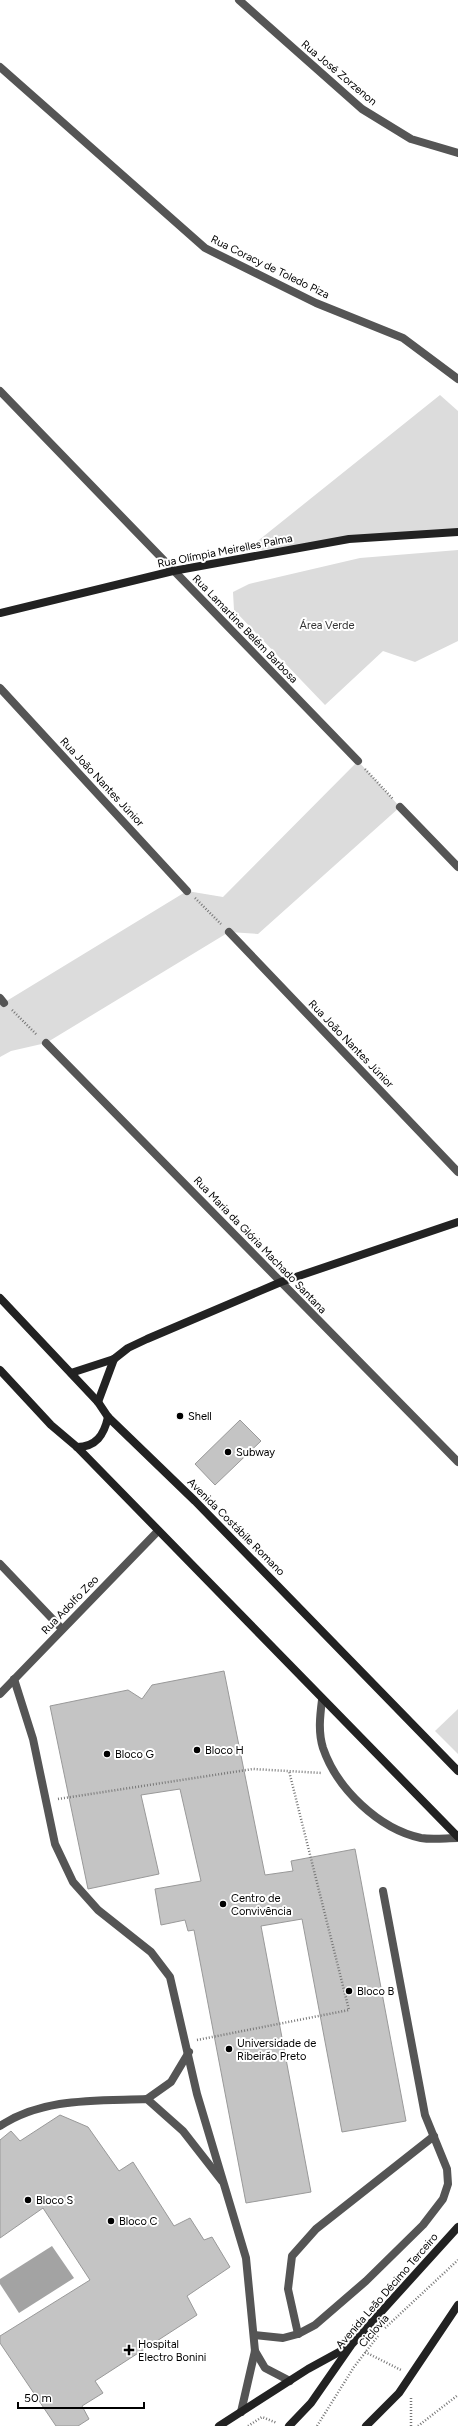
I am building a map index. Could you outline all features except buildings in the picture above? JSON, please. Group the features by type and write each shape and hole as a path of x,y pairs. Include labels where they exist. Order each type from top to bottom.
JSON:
{"main road":[{"name":"Rua Olímpia Meirelles Palma","path":"0,613 173,571 348,539 458,532"},
{"path":"71,1373 114,1359 128,1348 147,1339 281,1282 458,1222"},
{"name":"Avenida Costábile Romano","path":"0,1298 98,1402 108,1417 195,1501 458,1771"},
{"path":"98,1402 114,1359"},
{"path":"1,1372 51,1425 77,1447 157,1532 458,1838"},
{"path":"77,1447 91,1446 101,1438 108,1417"},
{"name":"Avenida Leão Décimo Terceiro","path":"289,2426 311,2403 352,2344 458,2227"},
{"path":"366,2426 399,2393 458,2305"},
{"path":"219,2426 352,2344"}],"street":[{"name":"Rua José Zorzenon","path":"239,0 362,109 411,139 458,153"},
{"name":"Rua Coracy de Toledo Piza","path":"0,67 205,248 316,303 403,338 458,379"},
{"name":"Rua Lamartine Belém Barbosa","path":"0,390 358,761"},
{"name":"Rua João Nantes Júnior","path":"0,688 187,891"},
{"path":"400,807 458,867"},
{"name":"Rua João Nantes Júnior","path":"229,932 458,1172"},
{"name":"Rua Maria da Glória Machado Santana","path":"46,1043 458,1462"},
{"name":"Rua Adolfo Zeo","path":"0,1694 157,1532"},
{"path":"0,1564 62,1629"},
{"path":"14,1679 34,1739 56,1844 73,1882 98,1910 151,1952 170,1977 189,2052 197,2094 246,2258 254,2335 254,2351 241,2412"},
{"path":"322,1700 319,1722 323,1748 337,1774 351,1794 371,1812 394,1828 421,1838 458,1838"},
{"path":"254,2335 283,2338 298,2334 315,2325 366,2281 423,2225 443,2199 448,2184 447,2169 425,2115 383,1891"},
{"path":"0,2126 11,2119 61,2102 147,2099 171,2082 189,2052"},
{"path":"147,2099 183,2131 225,2185"},
{"path":"298,2334 288,2289 292,2256 316,2229 434,2136"},
{"path":"254,2351 264,2368 290,2381"}],"path":[{"path":"358,761 400,807"},
{"path":"187,891 229,932"},
{"path":"2,1000 46,1043"},
{"path":"46,1800 253,1769 337,1774"},
{"path":"186,2042 349,2010 289,1771"},
{"name":"Ciclovia","path":"317,2426 380,2333 458,2260"},
{"path":"352,2344 412,2375 411,2426"},
{"path":"418,2426 458,2395"},
{"path":"248,2426 262,2417 281,2426"}],"green space":[{"path":"440,395 458,411 458,532 349,539 244,552"},
{"name":"Área Verde","path":"458,550 458,641 415,662 383,651 325,705 234,610 233,592 249,584 360,558"},
{"path":"358,761 400,807 258,934 229,932 46,1043 11,1051 0,1057 0,1005 187,891 223,897"},
{"path":"458,1709 458,1754 435,1731"}],"shaded area":[{"path":"52,2246 74,2278 19,2313 0,2284 0,2279"}],"place":[{"name":"Shell","path":"180,1416"},
{"name":"Subway","path":"228,1452"},
{"name":"Bloco H","path":"197,1750"},
{"name":"Bloco G","path":"107,1754"},
{"name":"Centro de Convivência","path":"223,1904"},
{"name":"Bloco B","path":"349,1991"},
{"name":"Universidade de Ribeirão Preto","path":"229,2049"},
{"name":"Bloco S","path":"28,2200"},
{"name":"Bloco C","path":"111,2221"},
{"name":"Hospital Electro Bonini","path":"129,2350"}]}
